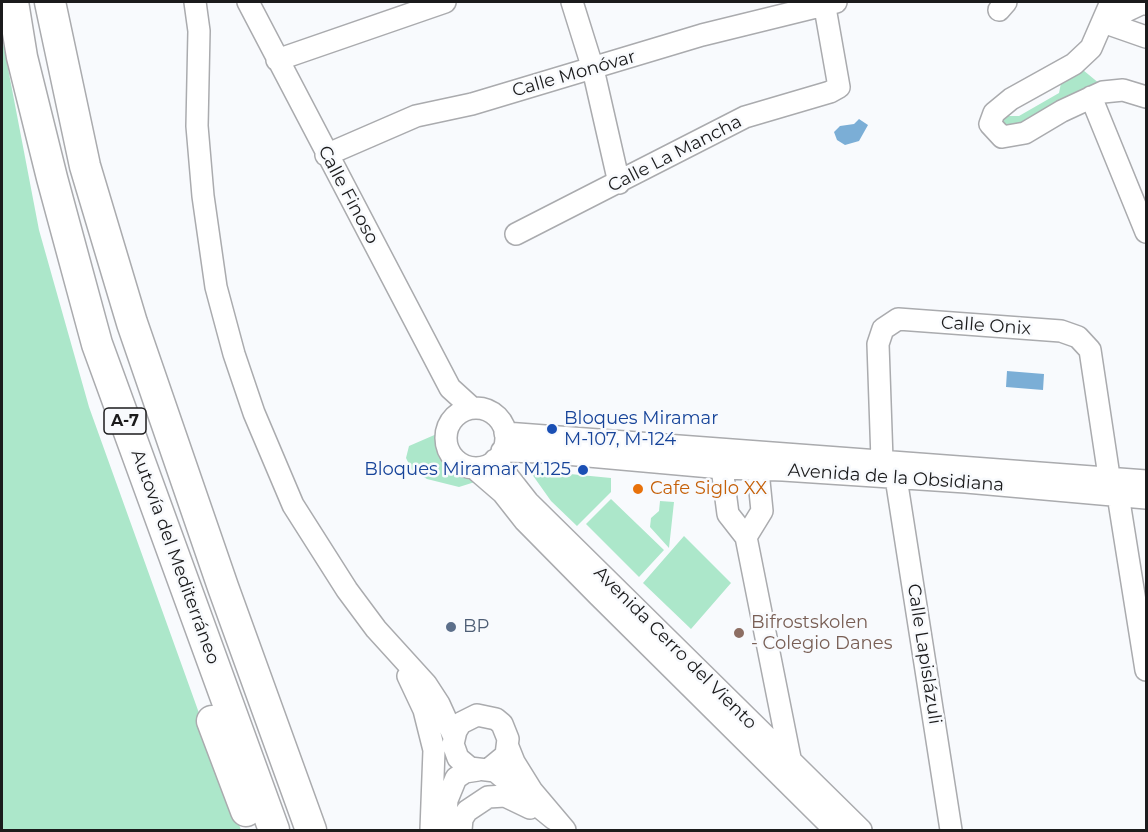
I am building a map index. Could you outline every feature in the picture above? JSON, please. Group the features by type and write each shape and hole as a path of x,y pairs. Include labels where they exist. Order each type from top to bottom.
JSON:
{"highway":[{"name":"Autovía del Mediterráneo","path":"13,2 22,57 97,344 274,831"},
{"name":"Autovía del Mediterráneo","path":"50,2 84,166 132,323 223,587 311,831"},
{"path":"97,344 131,490 253,831"},
{"path":"223,587 272,680 329,831"}],"street":[{"path":"195,2 199,31 197,126 203,196 216,287 234,354 254,413 292,505 346,590 395,652 426,684 452,703 477,715 488,715 502,724 508,739 508,747 521,775 559,827"},
{"name":"Calle Finoso","path":"248,2 326,155 450,388 472,408"},
{"path":"277,60 445,2"},
{"path":"572,2 593,69 619,183"},
{"name":"Calle Monóvar","path":"326,155 416,116 472,104 702,35 828,2"},
{"name":"Calle La Mancha","path":"516,234 745,117 830,92 839,87 828,2"},
{"path":"1111,2 1091,48 1074,64 1011,99 994,113 990,124 1002,136 1025,133 1103,92 1123,90 1146,97"},
{"path":"1103,22 1141,4 1146,4"},
{"path":"1103,22 1146,37"},
{"path":"1092,98 1146,232"},
{"name":"Calle Onix","path":"882,460 878,344 883,329 898,319 1061,331 1078,338 1090,350 1146,670"},
{"name":"Calle Finoso","path":"450,388 451,421"},
{"path":"472,408 490,411 502,424 501,448 474,468 457,461 447,447 446,438 451,421 463,410 472,408"},
{"name":"Avenida de la Obsidiana","path":"501,448 882,460 1113,485 1146,498"},
{"name":"Avenida de la Obsidiana","path":"501,448 758,471 783,470 896,477 1113,485 1146,481"},
{"name":"Avenida Cerro del Viento","path":"501,448 528,502 861,831"},
{"name":"Avenida Cerro del Viento","path":"474,468 503,493 525,521 835,831"},
{"path":"722,468 728,514 746,537 791,763"},
{"path":"746,537 762,512 758,471"},
{"name":"Calle Lapislázuli","path":"896,477 953,830"},
{"path":"395,652 415,689 432,739 435,769 431,831"},
{"path":"426,684 439,704 464,764 506,779 559,827"},
{"path":"745,716 760,718 768,714 777,695"},
{"path":"432,806 461,723 477,715"},
{"path":"445,831 445,812 449,791 456,778 465,772 483,769 501,761 508,747"},
{"path":"460,831 462,819 475,803 498,795 526,805 559,827"}],"green space":[{"path":"2,37 39,230 89,407 241,830 2,830"},
{"path":"1083,70 1100,84 1017,130 1004,131 1000,119 1006,116 1019,116 1059,93 1061,83"},
{"path":"439,433 439,447 446,463 478,481 459,487 427,479 412,470 406,458 409,446"},
{"path":"529,470 611,478 611,492 577,526 551,501"},
{"path":"611,499 664,550 639,577 586,524"},
{"path":"660,501 674,502 669,548 650,527 651,518 659,511"},
{"path":"684,536 731,583 691,629 643,583"}],"water":[{"path":"859,119 868,125 859,141 845,145 837,140 834,132 840,126 854,124"},
{"path":"1007,371 1044,374 1043,390 1006,387"}],"place":[{"name":"Bloques Miramar M-107, M-124","path":"552,429"},
{"name":"Bloques Miramar M.125","path":"583,470"},
{"name":"Cafe Siglo XX","path":"638,489"},
{"name":"BP","path":"451,627"},
{"name":"Bifrostskolen - Colegio Danes","path":"739,633"}]}
